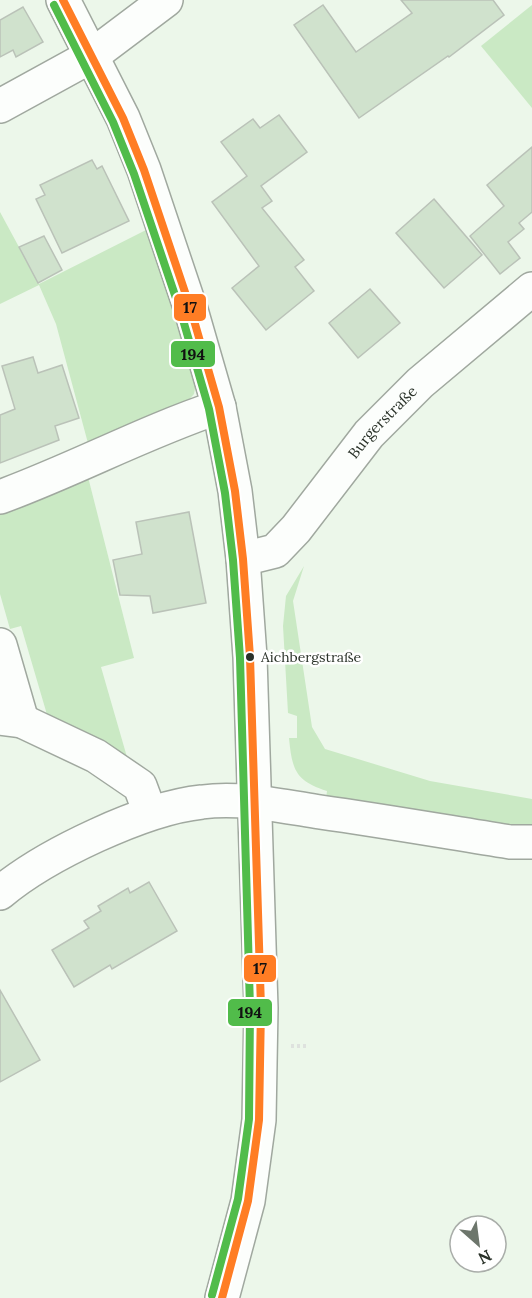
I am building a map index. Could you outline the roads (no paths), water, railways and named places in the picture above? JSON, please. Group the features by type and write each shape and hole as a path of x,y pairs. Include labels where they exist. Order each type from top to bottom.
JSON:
{"street":[{"path":"63,0 93,55 123,118 144,170 191,310 219,407 235,491 243,559 250,657 261,1008 258,1120 248,1201 222,1298"},
{"path":"0,106 93,55 166,0"},
{"name":"Burgerstraße","path":"243,559 275,551 296,529 334,477 376,427 420,383 532,289"},
{"path":"0,497 219,407"},
{"path":"0,645 11,719 96,756 140,786 150,813"},
{"path":"0,893 28,872 92,838 150,813 202,802 255,802 510,842 532,842"}],"place":[{"name":"Aichbergstraße","path":"250,657"}]}
